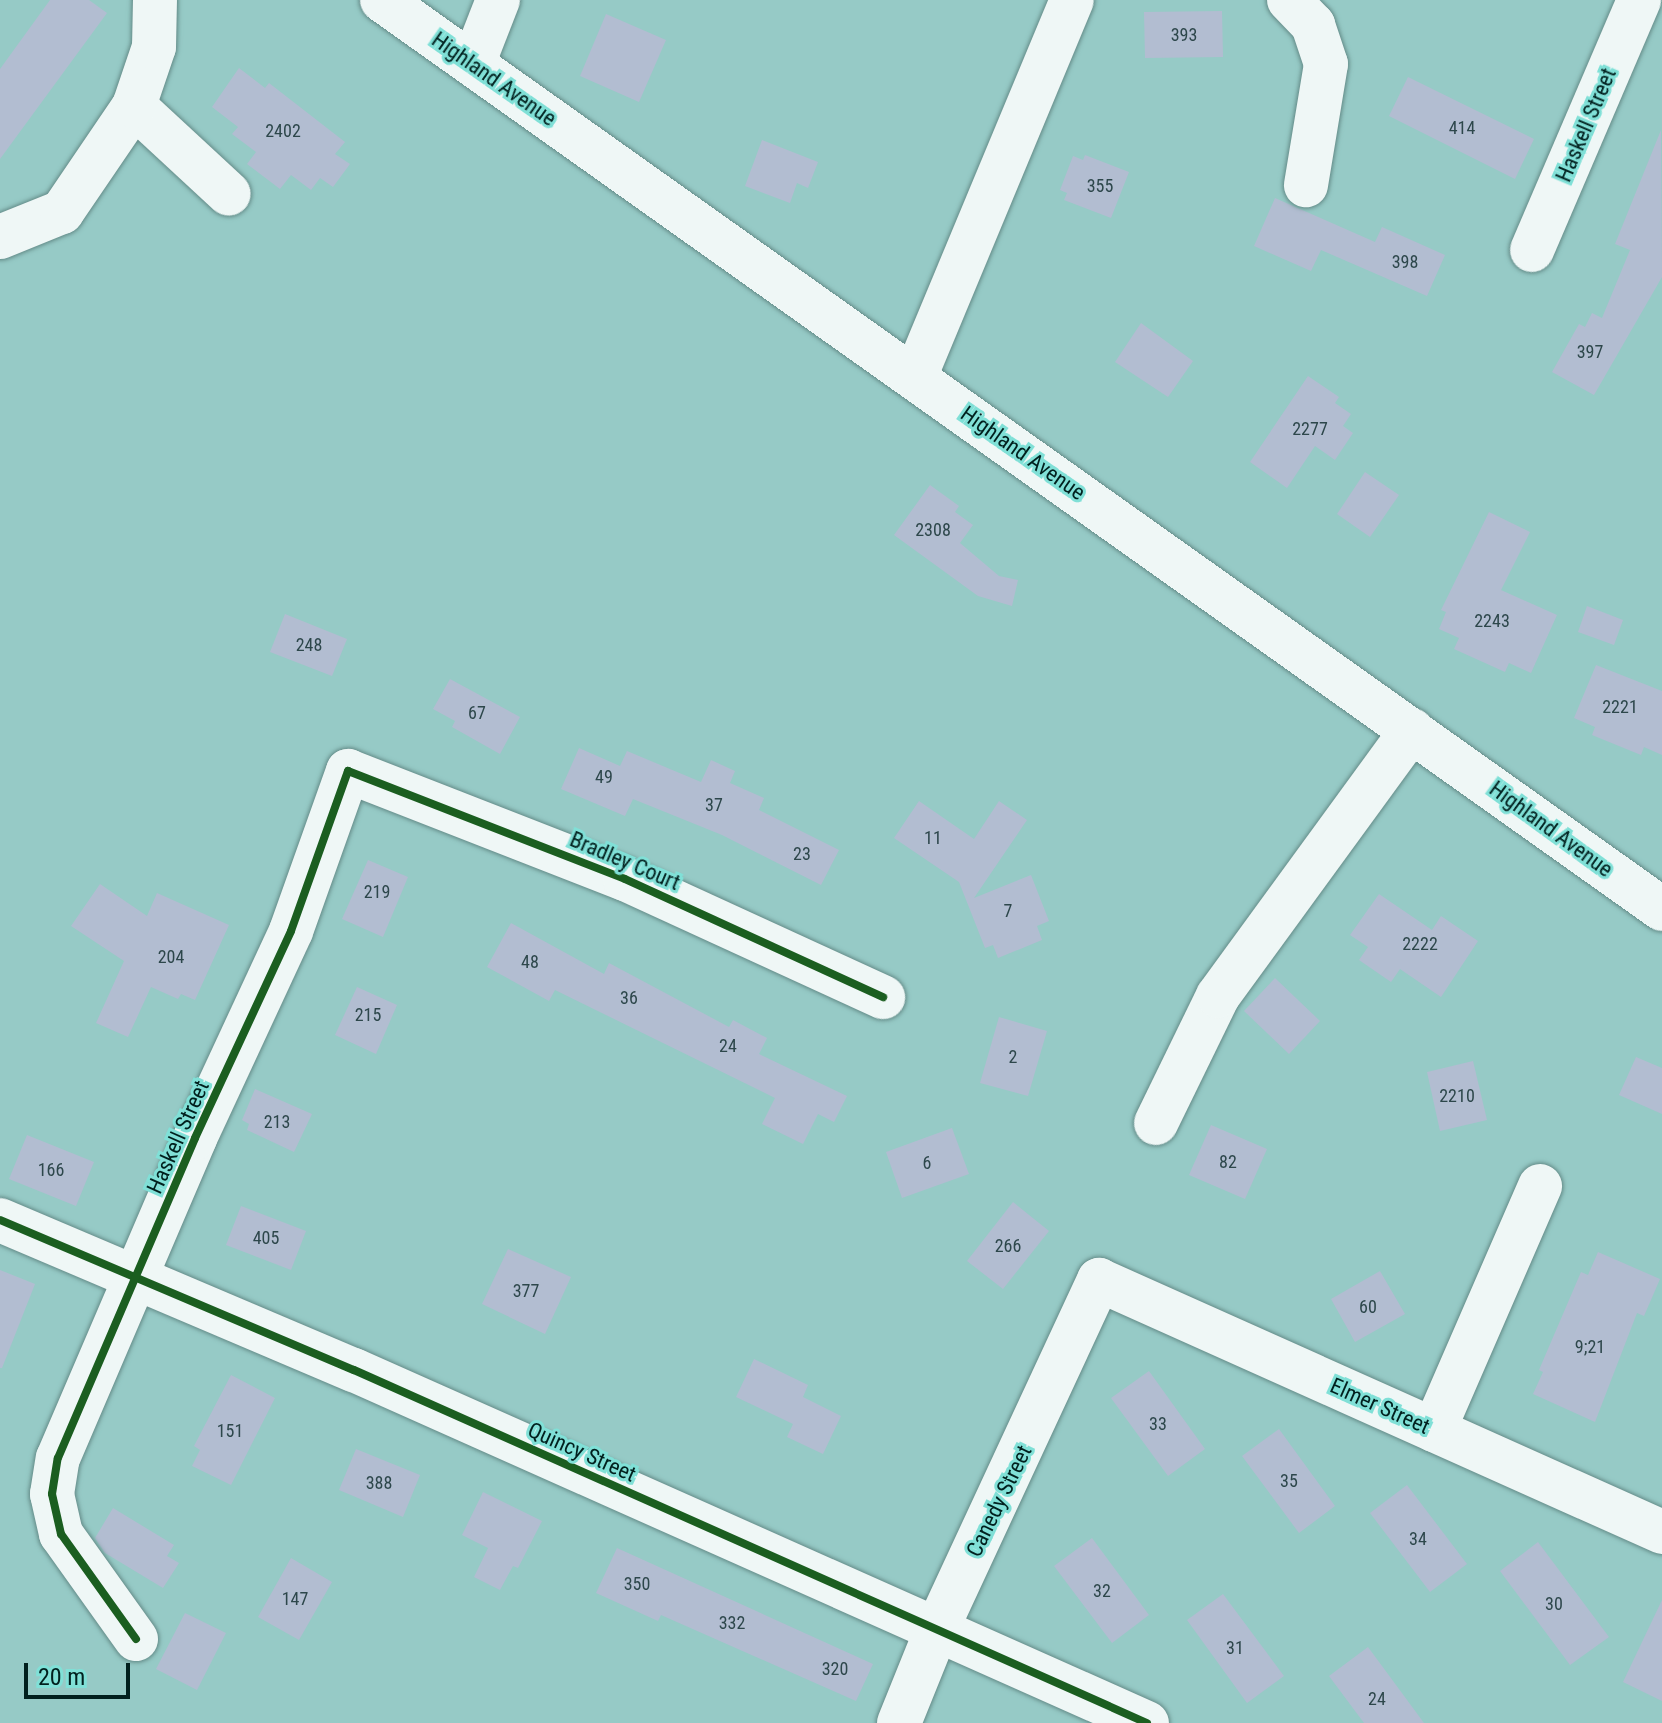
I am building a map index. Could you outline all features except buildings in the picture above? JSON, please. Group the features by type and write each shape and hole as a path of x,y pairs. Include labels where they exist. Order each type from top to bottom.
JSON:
{"street":[{"path":"0,237 62,212 134,106 154,47 155,0"},
{"name":"Highland Avenue","path":"382,0 1662,909"},
{"path":"473,64 498,0"},
{"path":"915,377 1072,0"},
{"path":"1289,0 1313,25 1326,64 1306,185"},
{"name":"Haskell Street","path":"1532,250 1639,0"},
{"path":"134,106 229,194"},
{"path":"1156,1123 1218,996 1412,730"},
{"name":"Haskell Street","path":"136,1639 61,1534 52,1494 58,1458 139,1278 195,1138 291,931 348,771"},
{"name":"Bradley Court","path":"348,771 625,879 883,997"},
{"path":"1434,1430 1540,1186"},
{"name":"Quincy Street","path":"0,1220 139,1278 1147,1723"},
{"name":"Elmer Street","path":"1099,1280 1662,1532"},
{"name":"Canedy Street","path":"899,1723 937,1629 1099,1280"}],"cycle path":[{"path":"136,1639 61,1534 52,1494 58,1458 195,1138 291,931 348,771 625,879 883,997"},
{"path":"0,1220 354,1370 1147,1723"}]}
